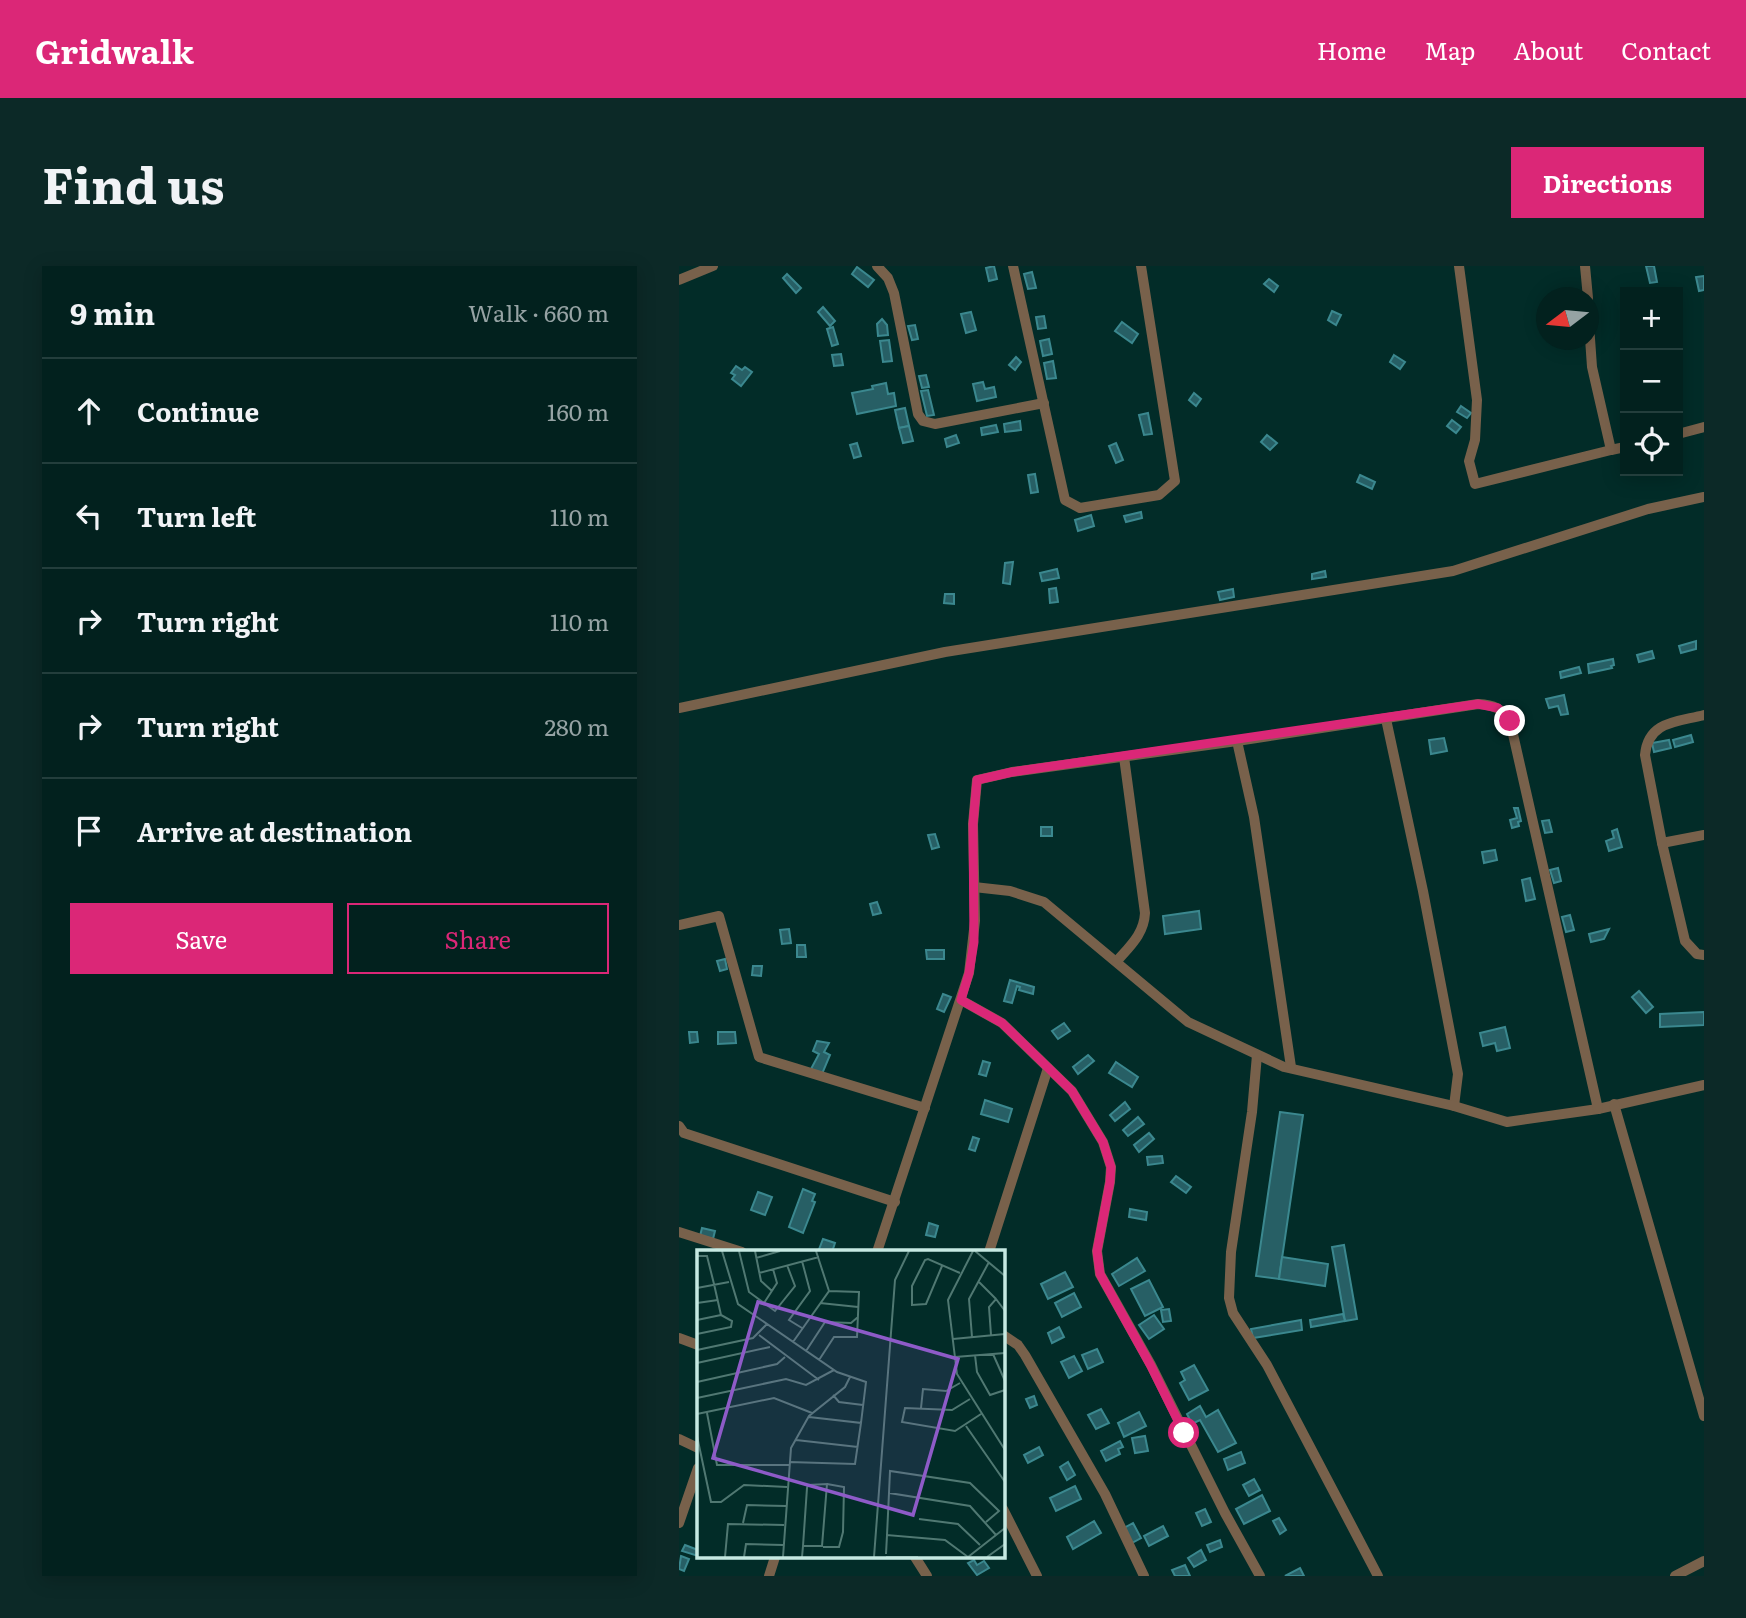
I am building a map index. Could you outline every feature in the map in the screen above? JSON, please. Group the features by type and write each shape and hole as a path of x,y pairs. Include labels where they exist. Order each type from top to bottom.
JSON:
{"street":[{"path":"679,280 713,266"},
{"path":"877,266 888,278 894,293 919,414 923,421 935,424 1044,403"},
{"path":"1013,266 1065,500 1080,508 1159,495 1175,481 1141,266"},
{"path":"1459,266 1477,400 1475,439 1469,461 1475,484 1620,448"},
{"path":"1585,266 1587,287"},
{"path":"1591,350 1592,367 1611,450"},
{"path":"1683,433 1704,427"},
{"path":"679,708 945,652 1453,571 1648,509 1704,498"},
{"path":"878,1250 969,973 974,942 973,824 977,780 1012,772 1478,704 1498,708 1510,721 1598,1109"},
{"path":"1704,715 1666,724 1655,730 1646,741 1645,755 1685,941 1697,954 1704,955"},
{"path":"1386,719 1458,1074 1454,1106"},
{"path":"1237,741 1254,817 1291,1067"},
{"path":"1117,961 1140,933 1145,913 1124,757"},
{"path":"1662,843 1704,835"},
{"path":"974,887 1010,891 1044,902 1188,1023 1284,1067 1454,1106 1507,1122 1598,1109 1704,1085"},
{"path":"679,925 719,916 759,1058 925,1108"},
{"path":"961,1000 1002,1023 1081,1102 1108,1154 1110,1182 1097,1251 1100,1274 1260,1576"},
{"path":"1257,1055 1252,1112 1231,1252 1229,1298 1233,1313 1267,1365 1378,1576"},
{"path":"990,1250 1048,1068"},
{"path":"1613,1104 1704,1416"},
{"path":"679,1126 684,1133 895,1202"},
{"path":"679,1232 736,1250"},
{"path":"1005,1336 1025,1355 1105,1494 1144,1576"},
{"path":"679,1338 697,1345"},
{"path":"679,1439 697,1448"},
{"path":"679,1523 697,1471"},
{"path":"1005,1513 1037,1576"},
{"path":"769,1576 775,1558"},
{"path":"916,1558 927,1576"},
{"path":"1675,1576 1704,1561"}],"building":[{"path":"994,266 997,279 989,281 986,268"},
{"path":"1646,266 1654,266 1657,282 1650,283"},
{"path":"857,267 874,280 868,287 852,274"},
{"path":"1032,272 1036,288 1028,289 1024,274"},
{"path":"787,274 801,288 796,293 783,278"},
{"path":"1704,276 1704,290 1699,291 1696,277"},
{"path":"1269,279 1278,286 1274,292 1264,284"},
{"path":"823,307 835,321 830,326 818,312"},
{"path":"1332,311 1341,315 1336,325 1328,320"},
{"path":"971,312 976,330 966,333 961,314"},
{"path":"1044,316 1046,328 1038,329 1036,317"},
{"path":"882,319 887,325 888,335 878,336 877,324"},
{"path":"1122,322 1138,334 1132,343 1115,331"},
{"path":"915,325 918,339 912,340 908,326"},
{"path":"833,327 838,344 832,346 827,329"},
{"path":"1049,339 1052,354 1043,356 1040,341"},
{"path":"889,340 892,361 883,362 880,341"},
{"path":"841,354 843,365 834,366 832,355"},
{"path":"1394,355 1405,362 1400,369 1390,362"},
{"path":"1016,357 1021,362 1015,370 1009,365"},
{"path":"1053,361 1056,378 1047,379 1044,363"},
{"path":"736,366 742,370 745,367 752,372 741,386 732,379 735,375 731,373"},
{"path":"926,375 929,387 922,388 919,376"},
{"path":"983,382 985,389 994,387 996,397 977,401 973,384"},
{"path":"886,383 888,394 894,393 896,406 857,414 852,393"},
{"path":"928,390 934,415 927,416 921,391"},
{"path":"1194,393 1201,399 1196,406 1189,400"},
{"path":"1461,406 1471,413 1467,418 1457,412"},
{"path":"905,408 909,426 899,428 895,410"},
{"path":"1148,413 1152,434 1144,435 1139,415"},
{"path":"1452,420 1461,427 1456,433 1447,426"},
{"path":"1020,421 1021,430 1005,432 1004,424"},
{"path":"996,425 998,432 982,435 981,428"},
{"path":"909,426 913,441 903,443 899,428"},
{"path":"956,435 959,443 947,447 945,439"},
{"path":"1267,435 1277,443 1270,450 1261,442"},
{"path":"857,443 861,456 854,458 850,445"},
{"path":"1116,443 1123,460 1116,463 1109,446"},
{"path":"1035,474 1038,492 1031,493 1028,475"},
{"path":"1360,475 1375,482 1372,489 1357,482"},
{"path":"1141,512 1142,518 1126,522 1124,516"},
{"path":"1091,515 1094,526 1078,531 1075,520"},
{"path":"1013,562 1010,584 1003,583 1005,563"},
{"path":"1057,569 1059,578 1042,581 1040,573"},
{"path":"1325,571 1326,577 1312,579 1312,574"},
{"path":"1056,588 1058,602 1050,603 1049,589"},
{"path":"1233,589 1234,597 1220,600 1218,592"},
{"path":"945,594 954,594 954,604 944,603"},
{"path":"1696,641 1696,649 1681,653 1679,646"},
{"path":"1652,651 1654,658 1639,662 1637,655"},
{"path":"1613,659 1612,668 1589,673 1588,664"},
{"path":"1579,667 1581,673 1561,678 1560,672"},
{"path":"1564,695 1568,714 1561,715 1558,706 1549,708 1546,699"},
{"path":"1691,735 1693,742 1675,747 1673,740"},
{"path":"1444,738 1447,751 1431,754 1429,740"},
{"path":"1669,740 1671,748 1654,752 1652,743"},
{"path":"1514,808 1518,808 1521,821 1518,822 1519,826 1512,828 1510,820 1517,818"},
{"path":"1549,820 1552,832 1545,833 1542,821"},
{"path":"1041,827 1052,827 1052,836 1041,836"},
{"path":"1617,829 1622,847 1609,851 1606,841 1614,838 1612,831"},
{"path":"935,834 939,847 932,849 928,835"},
{"path":"1495,850 1497,860 1484,863 1482,852"},
{"path":"1558,868 1561,881 1554,883 1550,870"},
{"path":"1530,878 1535,899 1526,901 1522,880"},
{"path":"877,902 881,913 873,915 870,904"},
{"path":"1199,911 1201,929 1165,934 1163,916"},
{"path":"1570,915 1574,930 1566,932 1562,917"},
{"path":"789,929 791,943 782,944 780,930"},
{"path":"1609,929 1604,939 1591,942 1589,934"},
{"path":"797,945 805,945 806,957 797,957"},
{"path":"926,950 944,950 944,959 927,959"},
{"path":"725,959 727,969 720,971 717,961"},
{"path":"753,966 762,966 761,976 752,975"},
{"path":"1010,980 1034,987 1033,994 1019,990 1020,987 1017,986 1012,1003 1004,1001"},
{"path":"1639,991 1653,1007 1646,1013 1632,997"},
{"path":"943,994 951,997 944,1012 937,1009"},
{"path":"1704,1012 1704,1025 1660,1027 1660,1014"},
{"path":"1064,1023 1070,1031 1058,1039 1052,1031"},
{"path":"1505,1027 1510,1048 1497,1051 1495,1043 1483,1046 1480,1033"},
{"path":"689,1032 697,1032 698,1042 690,1043"},
{"path":"718,1032 735,1032 736,1043 718,1044"},
{"path":"817,1041 829,1043 824,1052 830,1055 822,1074 811,1069 819,1054 813,1051"},
{"path":"1088,1055 1094,1061 1078,1074 1073,1067"},
{"path":"983,1061 990,1063 986,1076 979,1074"},
{"path":"1116,1062 1138,1077 1132,1087 1109,1073"},
{"path":"985,1100 1012,1109 1008,1122 981,1114"},
{"path":"1125,1102 1130,1109 1115,1121 1110,1115"},
{"path":"1280,1112 1303,1115 1279,1279 1256,1276"},
{"path":"1138,1117 1144,1124 1128,1136 1123,1130"},
{"path":"1149,1133 1154,1139 1139,1152 1134,1145"},
{"path":"973,1137 979,1139 975,1151 969,1149"},
{"path":"1162,1156 1163,1163 1148,1165 1147,1157"},
{"path":"1176,1176 1191,1187 1186,1193 1171,1182"},
{"path":"803,1189 815,1194 812,1201 815,1202 803,1233 789,1227"},
{"path":"758,1192 772,1197 765,1215 751,1210"},
{"path":"1130,1209 1147,1212 1146,1220 1129,1217"},
{"path":"929,1223 938,1226 935,1237 926,1235"},
{"path":"702,1228 715,1231 713,1239 700,1236"},
{"path":"823,1239 835,1243 833,1250 819,1250"},
{"path":"1344,1245 1357,1319 1345,1321 1332,1247"},
{"path":"1282,1257 1328,1264 1325,1286 1279,1279"},
{"path":"1137,1258 1145,1271 1119,1286 1112,1274"},
{"path":"1065,1272 1073,1287 1048,1299 1041,1284"},
{"path":"1149,1280 1163,1307 1145,1316 1131,1289"},
{"path":"1074,1293 1081,1307 1062,1317 1055,1303"},
{"path":"1169,1309 1171,1321 1163,1322 1161,1310"},
{"path":"1343,1314 1345,1321 1311,1327 1310,1320"},
{"path":"1154,1315 1164,1329 1149,1339 1139,1325"},
{"path":"1301,1320 1302,1330 1253,1338 1251,1329"},
{"path":"1059,1327 1064,1337 1052,1343 1048,1333"},
{"path":"1097,1349 1103,1362 1088,1369 1082,1355"},
{"path":"1074,1356 1082,1371 1069,1378 1061,1362"},
{"path":"1194,1365 1208,1390 1189,1400 1180,1383 1185,1380 1181,1372"},
{"path":"1034,1396 1037,1405 1030,1408 1026,1399"},
{"path":"1200,1406 1206,1417 1218,1410 1236,1443 1218,1452 1200,1420 1192,1424 1187,1414"},
{"path":"1101,1409 1109,1423 1096,1429 1088,1415"},
{"path":"1139,1412 1146,1426 1124,1437 1118,1423"},
{"path":"1145,1436 1148,1451 1135,1453 1132,1438"},
{"path":"1120,1441 1123,1447 1118,1449 1120,1454 1106,1461 1101,1451"},
{"path":"1039,1447 1043,1455 1028,1463 1024,1455"},
{"path":"1241,1452 1245,1463 1228,1470 1224,1459"},
{"path":"1068,1462 1075,1475 1067,1480 1060,1467"},
{"path":"1254,1479 1260,1490 1249,1496 1243,1485"},
{"path":"1075,1486 1081,1499 1056,1511 1050,1498"},
{"path":"1262,1495 1270,1511 1244,1524 1236,1509"},
{"path":"1205,1509 1211,1522 1202,1526 1196,1513"},
{"path":"1279,1518 1286,1530 1280,1534 1273,1521"},
{"path":"1094,1521 1101,1533 1073,1549 1067,1537"},
{"path":"1133,1523 1141,1538 1132,1543 1124,1528"},
{"path":"1163,1526 1168,1536 1149,1546 1144,1536"},
{"path":"1220,1540 1222,1547 1210,1552 1207,1545"},
{"path":"685,1545 697,1550 697,1556 682,1551"},
{"path":"1201,1550 1206,1560 1194,1567 1188,1558"},
{"path":"681,1556 689,1559 684,1571 679,1569"},
{"path":"974,1560 977,1565 984,1561 989,1568 977,1575 968,1563"},
{"path":"1185,1565 1190,1576 1175,1576 1172,1570"},
{"path":"1300,1568 1304,1576 1285,1576"}],"route":[{"path":"1184,1433 1151,1366 1100,1274 1097,1251 1111,1167 1103,1142 1072,1091 1002,1023 961,1000 974,942 973,824 977,780 1012,772 1478,704 1498,708 1510,721"}]}
